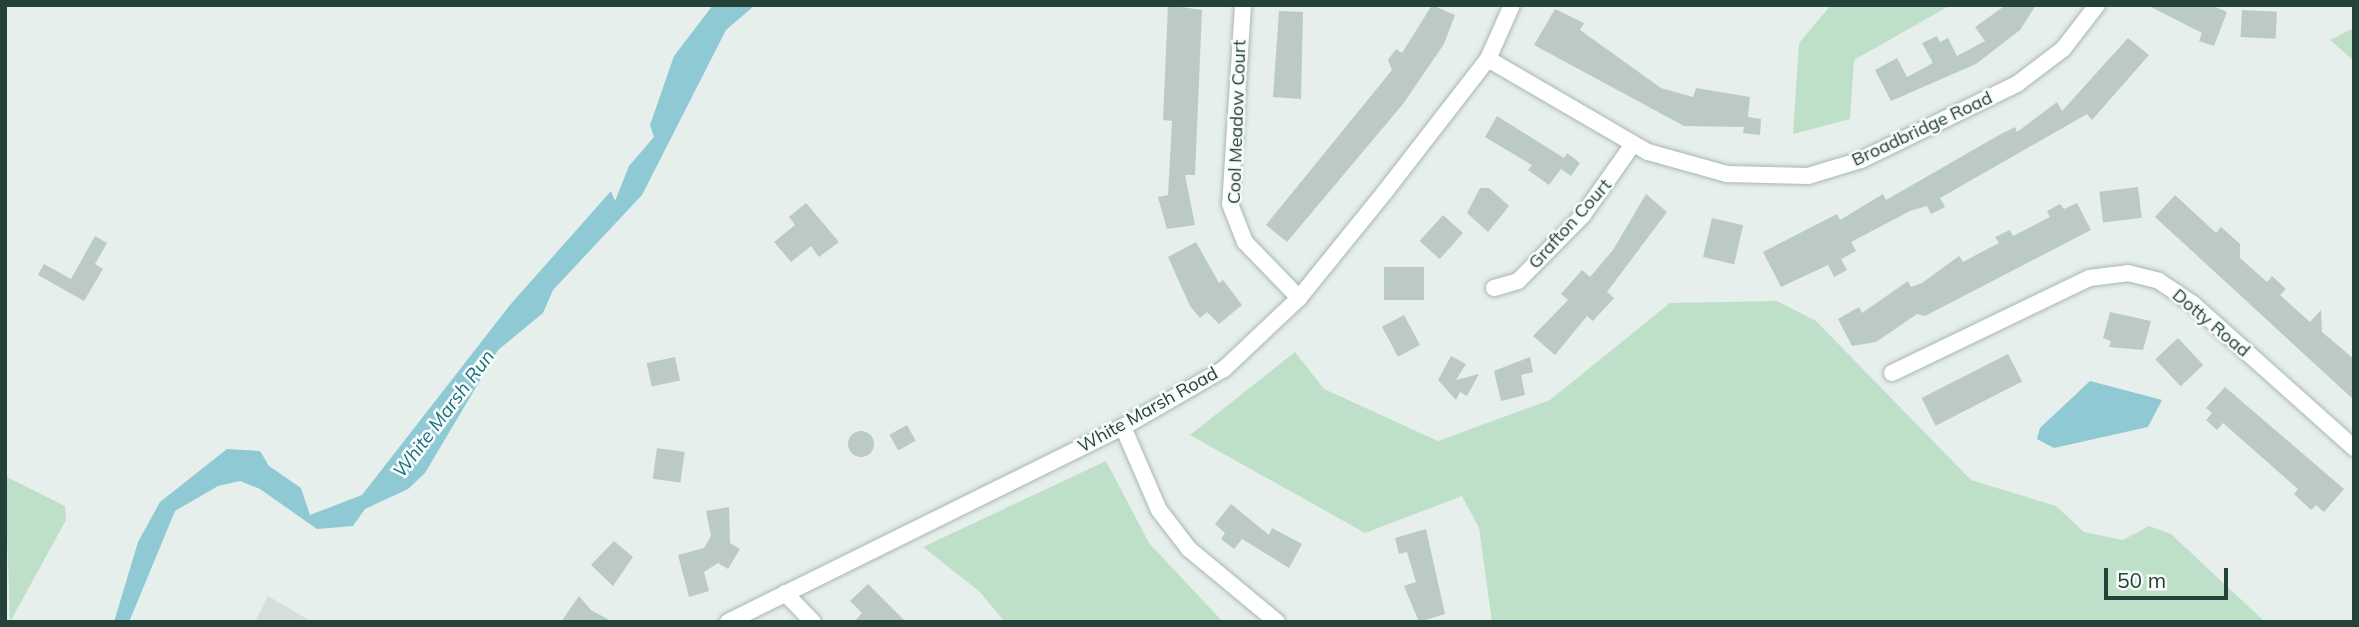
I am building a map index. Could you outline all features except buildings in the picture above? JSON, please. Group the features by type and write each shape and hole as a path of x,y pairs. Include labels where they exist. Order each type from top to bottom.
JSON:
{"street":[{"name":"Cool Meadow Court","path":"1243,5 1230,204 1245,242 1299,298"},
{"name":"White Marsh Road","path":"728,622 1123,427 1224,369 1299,298 1488,59 1512,5"},
{"name":"Broadbridge Road","path":"1488,59 1633,144 1727,174 1808,176 1861,160 2017,84 2063,48 2097,5"},
{"name":"Grafton Court","path":"1494,288 1518,281 1583,215 1633,144"},
{"name":"Dotty Road","path":"1892,373 2069,286 2128,273 2160,282 2193,304 2354,448"},
{"path":"1123,427 1159,510 1189,549 1278,622"},
{"path":"785,593 813,622"}],"shaded area":[{"path":"268,596 312,622 255,622"}],"green space":[{"path":"1831,5 1951,5 1854,60 1850,119 1793,134 1799,43"},
{"path":"2354,28 2354,61 2330,40"},
{"path":"1777,301 1816,321 1971,480 2056,506 2084,532 2123,540 2149,526 2171,534 2265,622 1492,622 1479,528 1462,496 1365,533 1190,435 1295,352 1324,389 1438,441 1550,400 1670,303"},
{"path":"1106,461 1149,543 1223,622 1005,622 979,591 923,547"},
{"path":"5,476 65,506 66,520 10,622"}],"water":[{"name":"White Marsh Run","path":"713,5 755,5 726,30 642,195 553,290 543,313 498,350 425,473 408,489 365,509 353,526 317,529 260,489 240,481 218,486 175,511 129,622 114,622 138,542 160,502 227,449 260,451 269,466 301,488 310,515 362,495 510,305 611,191 615,201 629,166 654,137 650,125 674,56"},
{"path":"2090,381 2162,400 2148,427 2054,448 2037,439 2040,428"}]}
